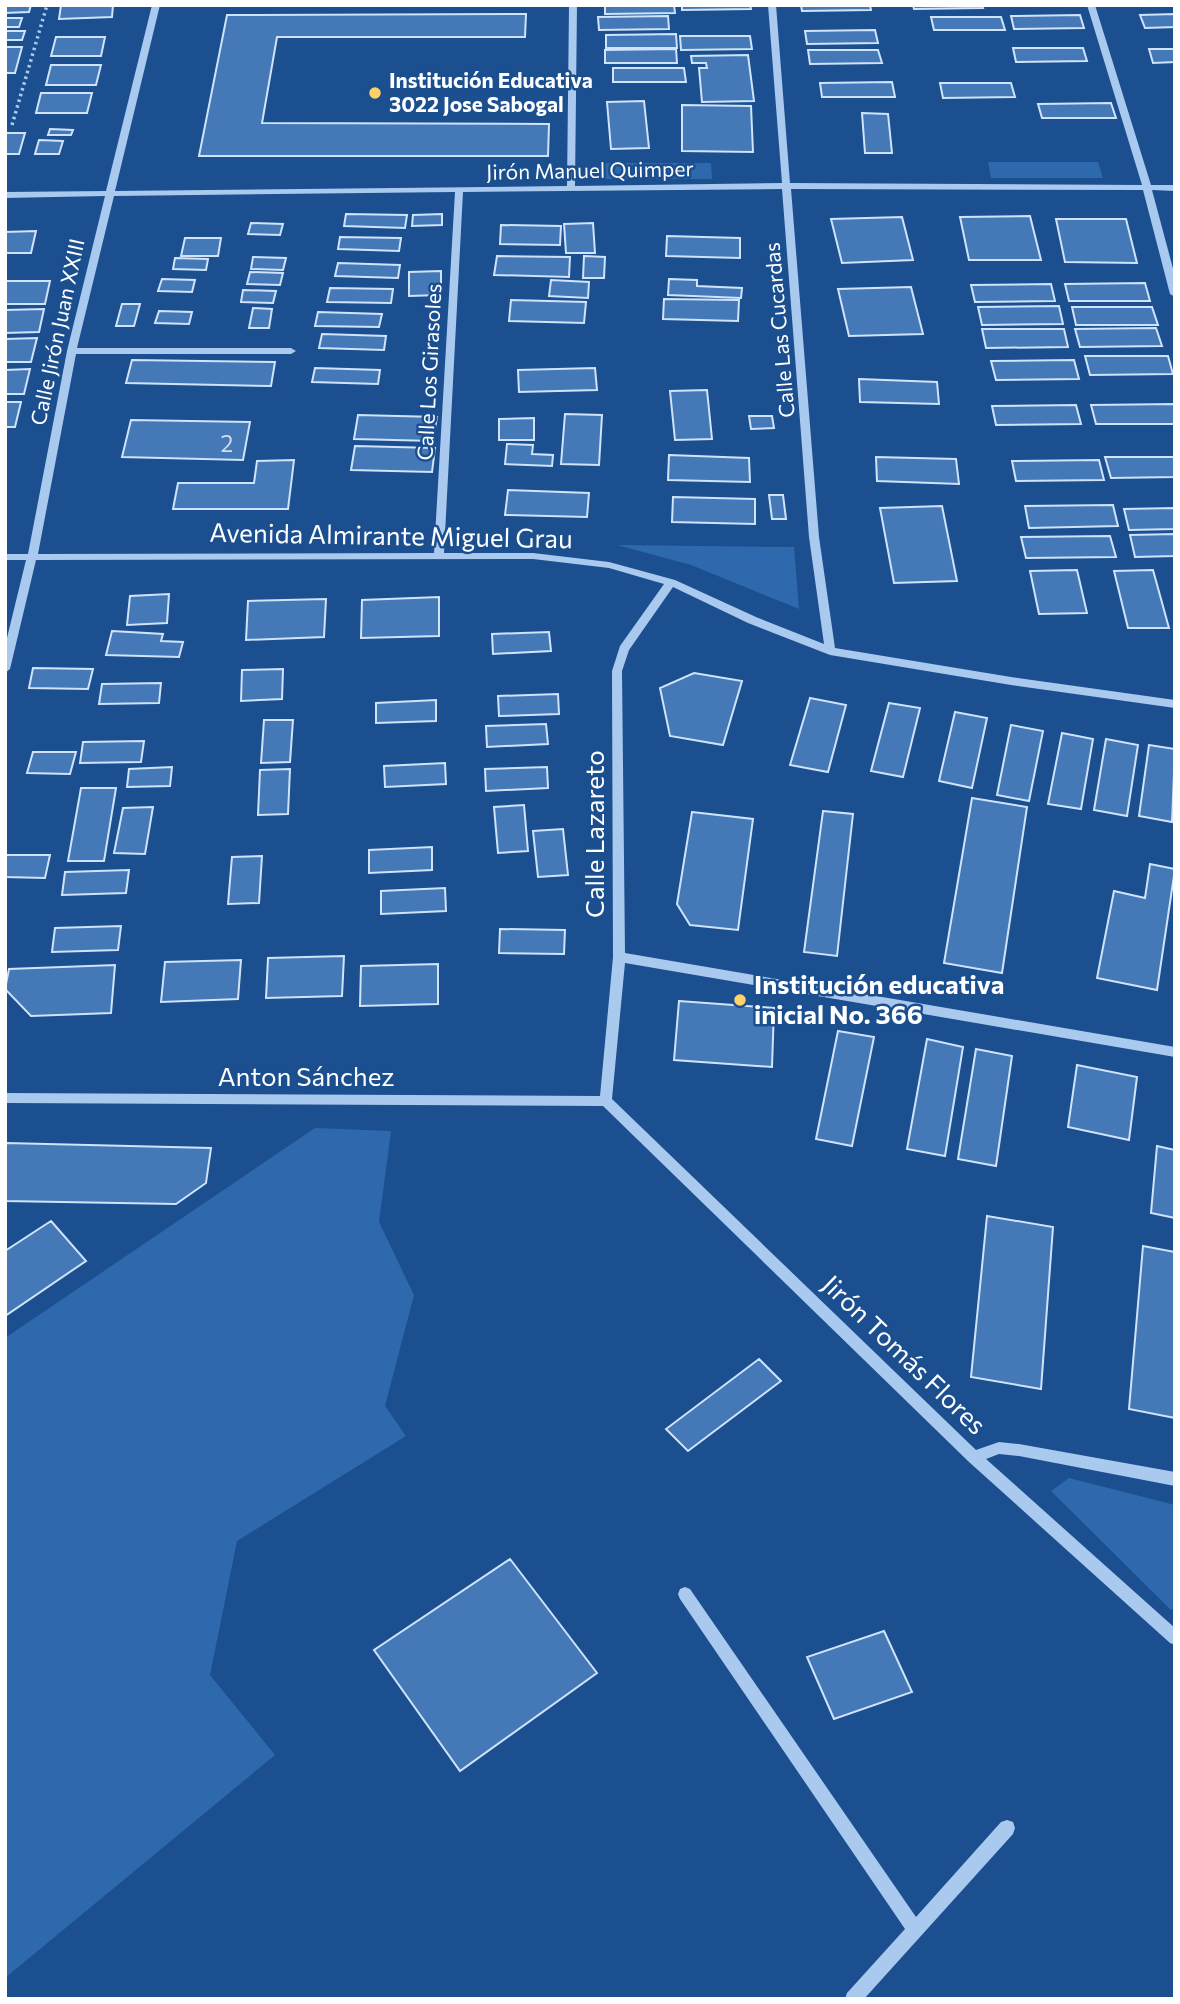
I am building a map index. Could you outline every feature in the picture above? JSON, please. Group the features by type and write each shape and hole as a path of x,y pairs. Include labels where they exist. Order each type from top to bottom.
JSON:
{"street":[{"name":"Calle Jirón Juan XXIII","path":"5,669 32,557 72,351 156,5"},
{"path":"571,188 573,5"},
{"name":"Calle Las Cucardas","path":"772,5 814,537 830,651"},
{"path":"1091,5 1147,188 1175,294"},
{"name":"Jirón Manuel Quimper","path":"5,195 786,186 1175,188"},
{"name":"Calle Los Girasoles","path":"439,556 459,190"},
{"path":"72,351 292,351"},
{"name":"Avenida Almirante Miguel Grau","path":"5,557 533,556 583,560 671,582 752,621 830,651 1011,681 1175,704"},
{"name":"Calle Lazareto","path":"606,1101 618,957 617,671 624,649 671,582"},
{"path":"618,957 1175,1052"},
{"name":"Anton Sánchez","path":"5,1098 606,1101"},
{"name":"Jirón Tomás Flores","path":"606,1101 974,1457 1175,1638"},
{"path":"974,1457 999,1448 1019,1450 1175,1479"},
{"path":"853,1999 1007,1828"}],"lane":[{"path":"685,1594 915,1929"}],"path":[{"path":"12,125 47,5"}],"shaded area":[{"path":"988,162 1098,162 1103,178 991,178"},
{"path":"600,163 711,163 712,179 600,179"},
{"path":"617,545 794,547 799,609 691,565"},
{"path":"315,1128 391,1131 379,1222 414,1295 385,1406 406,1436 237,1541 210,1675 275,1755 5,1978 5,1338"},
{"path":"1069,1478 1175,1505 1175,1607 1171,1610 1051,1491"}],"building":[{"path":"5,5 31,5 29,12 5,13"},
{"path":"61,5 113,5 112,17 59,19"},
{"path":"605,5 674,5 675,13 605,14"},
{"path":"682,5 750,5 751,9 682,10"},
{"path":"801,5 870,5 871,10 802,11"},
{"path":"913,5 982,5 983,8 914,9"},
{"path":"526,14 525,37 277,37 262,123 549,124 548,156 199,156 227,15"},
{"path":"1175,14 1175,27 1145,28 1140,15"},
{"path":"1080,15 1084,28 1014,29 1011,16"},
{"path":"668,16 669,29 599,30 598,17"},
{"path":"931,17 1001,17 1005,30 934,30"},
{"path":"5,18 22,18 19,27 5,27"},
{"path":"875,30 878,43 807,44 805,31"},
{"path":"5,31 25,31 22,40 5,40"},
{"path":"676,34 677,48 606,48 606,35"},
{"path":"680,36 750,36 752,49 681,50"},
{"path":"56,37 105,37 101,56 51,56"},
{"path":"5,47 22,47 15,73 5,73"},
{"path":"1013,48 1083,48 1087,61 1016,62"},
{"path":"676,49 677,63 605,63 605,50"},
{"path":"1149,49 1175,49 1175,62 1153,63"},
{"path":"808,50 878,50 882,63 810,64"},
{"path":"748,55 754,101 702,102 699,68 707,68 706,63 692,63 691,56"},
{"path":"51,65 101,65 96,85 46,85"},
{"path":"613,68 684,68 686,82 613,82"},
{"path":"892,82 895,97 822,97 820,83"},
{"path":"940,83 1011,83 1015,97 943,98"},
{"path":"41,93 92,93 87,113 36,113"},
{"path":"644,101 649,148 611,149 607,102"},
{"path":"1111,103 1116,118 1042,118 1038,104"},
{"path":"682,105 751,106 753,152 682,151"},
{"path":"862,113 888,114 892,153 865,153"},
{"path":"50,129 73,130 71,135 48,135"},
{"path":"5,133 25,133 19,154 5,154"},
{"path":"39,140 63,141 59,154 35,154"},
{"path":"346,214 407,215 405,228 344,226"},
{"path":"442,214 442,225 412,226 413,215"},
{"path":"1030,216 1041,260 969,260 960,217"},
{"path":"902,217 913,260 842,263 831,219"},
{"path":"1056,219 1126,219 1137,263 1065,262"},
{"path":"251,223 283,224 280,235 248,234"},
{"path":"593,223 595,253 566,253 564,224"},
{"path":"501,225 561,226 560,245 500,244"},
{"path":"36,231 31,253 5,253 5,232"},
{"path":"667,236 740,238 740,258 666,256"},
{"path":"340,237 401,238 399,251 338,249"},
{"path":"185,238 221,238 218,256 181,256"},
{"path":"497,256 570,257 569,277 494,275"},
{"path":"584,256 605,257 604,278 583,278"},
{"path":"253,257 286,258 283,270 251,269"},
{"path":"175,258 208,259 206,270 173,269"},
{"path":"338,263 400,265 398,278 335,276"},
{"path":"441,271 441,295 409,296 409,272"},
{"path":"250,272 283,273 280,285 247,284"},
{"path":"162,279 195,280 192,292 158,291"},
{"path":"669,279 697,280 697,286 742,288 741,298 668,295"},
{"path":"551,280 589,282 588,298 549,296"},
{"path":"5,281 50,281 45,304 5,304"},
{"path":"1145,283 1150,301 1069,301 1065,284"},
{"path":"1051,284 1055,301 975,302 971,285"},
{"path":"911,287 923,334 849,336 838,289"},
{"path":"330,288 393,289 391,303 327,302"},
{"path":"243,290 276,291 273,303 241,302"},
{"path":"664,299 739,300 738,321 663,319"},
{"path":"511,300 586,302 584,323 509,321"},
{"path":"122,304 140,304 134,326 116,326"},
{"path":"1059,306 1063,324 982,325 978,307"},
{"path":"1072,307 1152,307 1158,325 1076,325"},
{"path":"253,308 272,309 269,328 249,328"},
{"path":"44,309 39,332 5,333 5,310"},
{"path":"159,311 192,312 189,324 155,323"},
{"path":"318,312 382,314 379,327 315,326"},
{"path":"1156,328 1162,346 1080,347 1075,329"},
{"path":"982,329 1064,329 1068,347 986,348"},
{"path":"322,334 386,336 384,350 319,348"},
{"path":"37,338 31,362 5,362 5,339"},
{"path":"1085,356 1168,356 1173,374 1090,375"},
{"path":"132,360 275,362 271,386 126,383"},
{"path":"1074,360 1079,379 996,380 991,361"},
{"path":"315,368 380,370 378,384 312,382"},
{"path":"595,368 597,390 519,392 518,370"},
{"path":"30,369 24,394 5,394 5,370"},
{"path":"859,379 937,382 939,404 860,402"},
{"path":"707,390 712,439 675,440 670,391"},
{"path":"5,402 21,402 15,427 5,427"},
{"path":"1175,404 1175,424 1096,424 1091,405"},
{"path":"1076,405 1081,424 996,425 992,406"},
{"path":"565,414 602,415 599,465 561,464"},
{"path":"358,415 437,417 433,441 354,439"},
{"path":"749,416 772,416 774,428 751,429"},
{"path":"534,418 534,440 499,440 499,419"},
{"path":"131,420 250,422 243,460 122,457"},
{"path":"507,444 533,445 532,454 553,455 552,466 505,464"},
{"path":"355,446 435,448 432,472 351,470"},
{"path":"669,455 749,458 750,482 668,480"},
{"path":"876,457 956,459 959,484 877,481"},
{"path":"1105,457 1175,457 1175,477 1111,478"},
{"path":"294,460 288,509 173,509 178,483 254,483 257,461"},
{"path":"1099,460 1104,480 1016,481 1012,461"},
{"path":"508,490 589,493 587,517 505,515"},
{"path":"769,495 783,495 786,519 772,519"},
{"path":"673,497 755,499 755,524 672,522"},
{"path":"1113,505 1118,526 1029,528 1025,506"},
{"path":"942,506 957,581 894,583 880,508"},
{"path":"1175,508 1175,529 1129,530 1124,509"},
{"path":"1175,534 1175,556 1135,557 1130,535"},
{"path":"1110,536 1116,557 1026,558 1021,537"},
{"path":"1077,570 1087,613 1039,614 1030,571"},
{"path":"1153,570 1169,628 1128,628 1114,571"},
{"path":"169,594 167,623 127,625 130,596"},
{"path":"439,597 439,636 361,638 362,600"},
{"path":"326,599 324,637 246,640 248,601"},
{"path":"112,631 163,634 161,641 183,642 179,657 106,655"},
{"path":"549,632 551,651 493,654 492,634"},
{"path":"33,668 93,669 88,689 29,688"},
{"path":"283,669 282,699 241,701 242,670"},
{"path":"694,673 742,681 723,745 670,736 660,688"},
{"path":"161,683 159,703 99,704 102,684"},
{"path":"558,694 559,714 499,716 498,696"},
{"path":"810,698 846,705 828,772 790,765"},
{"path":"436,700 436,721 376,723 376,703"},
{"path":"889,703 920,708 903,777 871,771"},
{"path":"955,712 987,718 972,788 939,781"},
{"path":"264,720 293,720 290,762 261,763"},
{"path":"546,724 548,744 487,747 486,726"},
{"path":"1011,725 1043,731 1029,801 997,795"},
{"path":"1062,733 1093,739 1081,809 1048,804"},
{"path":"1106,739 1138,745 1127,816 1094,810"},
{"path":"144,741 141,762 80,763 83,742"},
{"path":"1149,745 1175,749 1172,822 1139,816"},
{"path":"33,752 76,752 70,774 27,773"},
{"path":"445,763 446,784 385,787 384,766"},
{"path":"172,767 170,786 127,787 129,769"},
{"path":"547,767 548,788 486,791 485,769"},
{"path":"290,769 288,814 258,815 260,770"},
{"path":"81,788 116,788 104,861 68,861"},
{"path":"972,798 1027,807 1002,973 944,963"},
{"path":"524,805 528,851 498,853 494,807"},
{"path":"153,807 145,854 114,853 123,808"},
{"path":"823,811 853,814 837,956 804,952"},
{"path":"692,812 753,819 738,930 690,925 677,904"},
{"path":"563,829 568,875 538,877 533,831"},
{"path":"432,847 432,870 369,873 369,850"},
{"path":"5,855 50,855 45,878 5,877"},
{"path":"262,856 259,903 228,904 232,857"},
{"path":"1150,864 1175,869 1157,990 1097,978 1114,891 1145,898"},
{"path":"129,870 126,893 62,895 65,872"},
{"path":"445,888 446,911 381,914 381,891"},
{"path":"121,926 118,950 52,952 55,928"},
{"path":"500,929 565,930 564,954 499,953"},
{"path":"344,956 342,996 266,998 268,958"},
{"path":"241,960 238,999 161,1002 165,962"},
{"path":"438,964 438,1004 360,1006 361,966"},
{"path":"115,965 111,1013 31,1016 5,989 9,969"},
{"path":"679,1001 774,1008 772,1067 674,1060"},
{"path":"838,1031 874,1037 852,1146 816,1139"},
{"path":"927,1039 963,1047 945,1156 907,1149"},
{"path":"976,1049 1012,1056 996,1166 958,1159"},
{"path":"1077,1065 1137,1077 1129,1140 1068,1127"},
{"path":"6,1143 211,1148 206,1183 176,1204 5,1201"},
{"path":"1157,1146 1175,1150 1175,1218 1151,1213"},
{"path":"987,1216 1053,1227 1041,1389 971,1377"},
{"path":"51,1221 86,1261 5,1316 5,1251"},
{"path":"1143,1246 1175,1252 1175,1418 1129,1409"},
{"path":"759,1359 781,1381 688,1451 666,1429"},
{"path":"510,1559 597,1673 460,1771 374,1650"},
{"path":"884,1631 912,1692 834,1719 807,1657"}],"place":[{"name":"Institución Educativa 3022 Jose Sabogal","path":"375,93"},
{"name":"Institución educativa inicial No. 366","path":"740,1000"}]}
